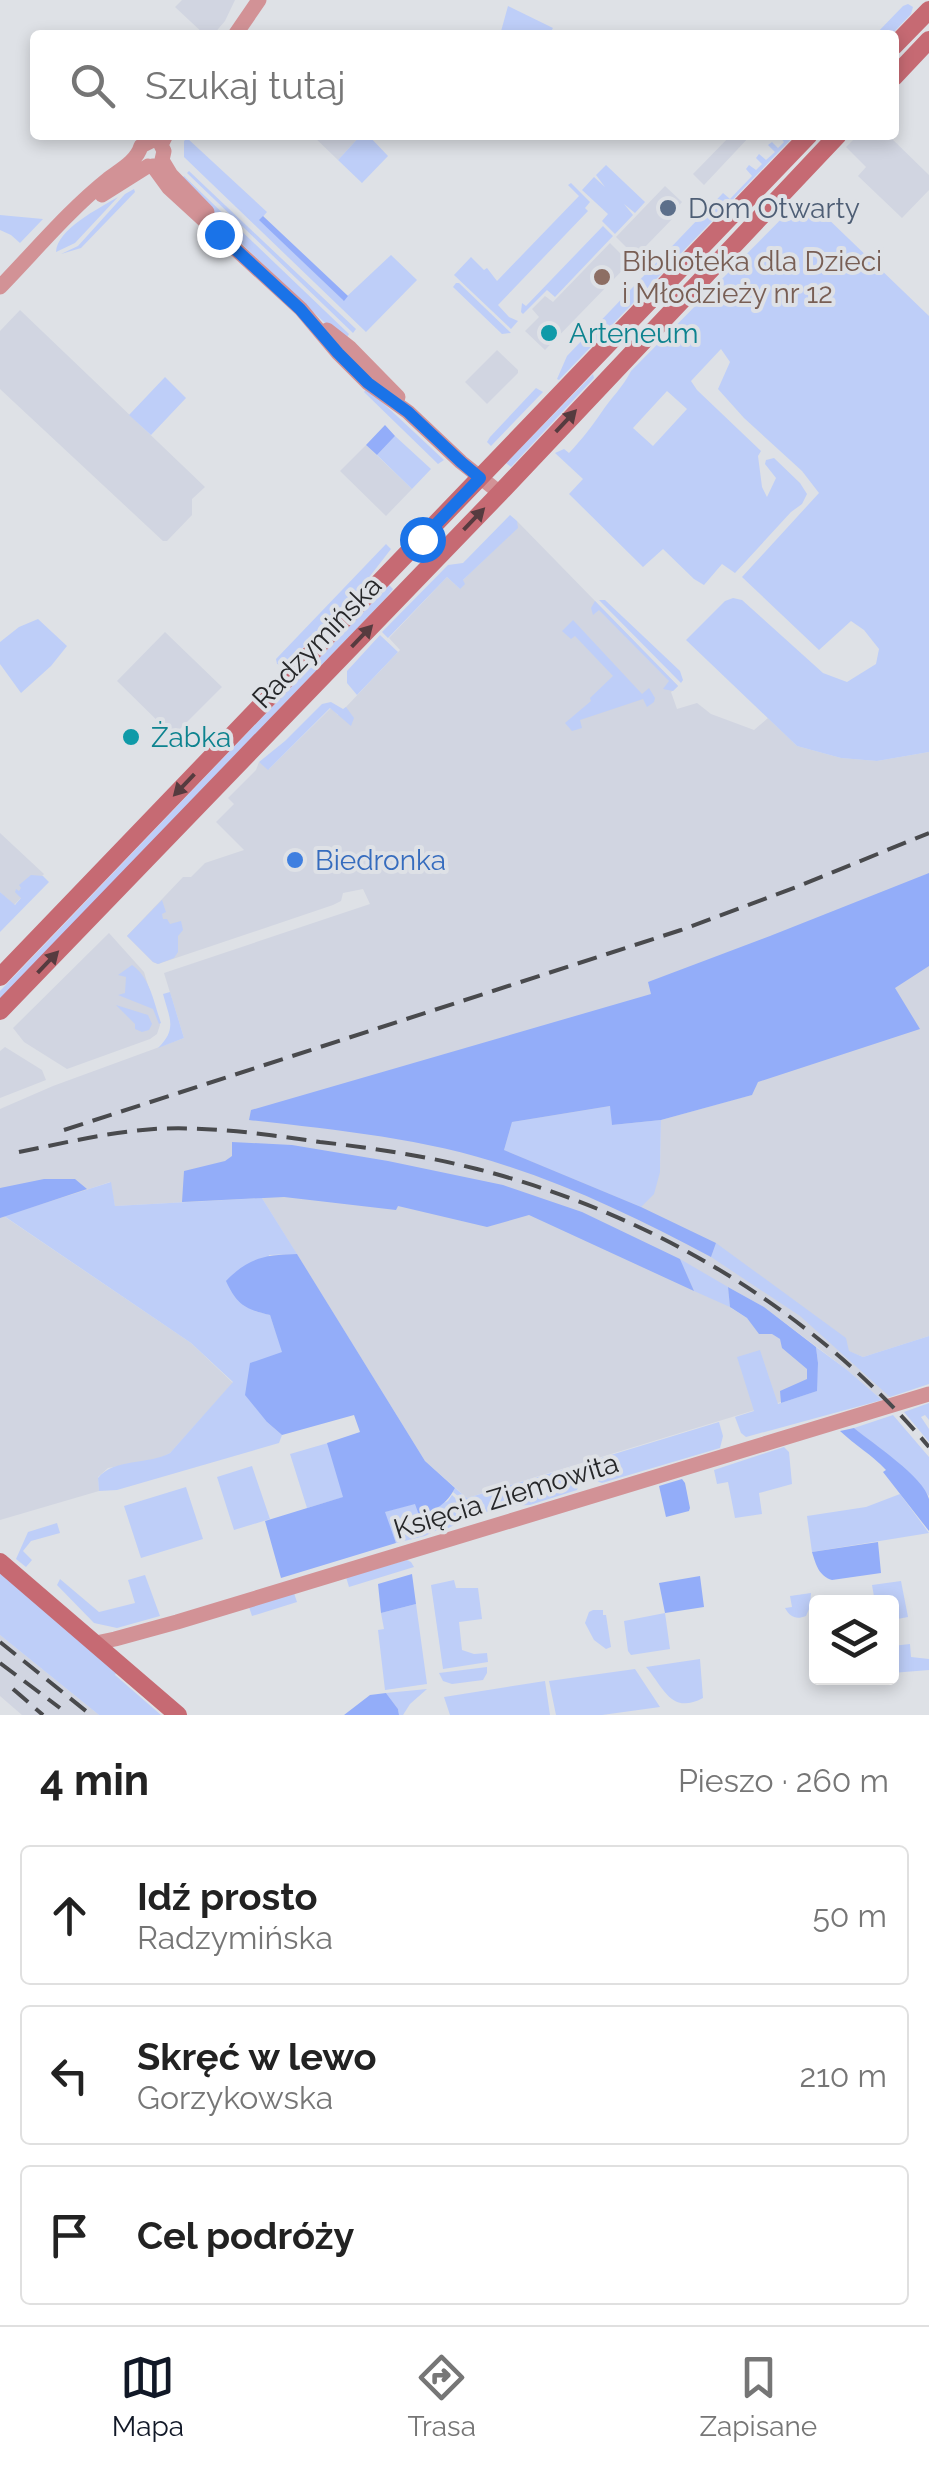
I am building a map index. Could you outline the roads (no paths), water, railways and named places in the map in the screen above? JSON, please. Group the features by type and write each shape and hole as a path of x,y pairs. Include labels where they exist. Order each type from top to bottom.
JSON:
{"main road":[{"path":"899,41 929,10"},
{"path":"899,72 929,40"},
{"name":"Radzymińska","path":"0,976 804,140"},
{"name":"Radzymińska","path":"0,1011 833,140"},
{"path":"592,362 607,376"},
{"path":"0,1562 178,1715"}],"street":[{"path":"238,30 263,0"},
{"path":"248,30 263,0"},
{"path":"0,287 100,186 154,150 162,180 192,210 300,309 368,383 408,412 500,492"},
{"name":"Księcia Ziemowita","path":"96,1642 177,1622 929,1394"}],"railway":[{"path":"64,1130 681,930 929,833"},
{"path":"19,1152 137,1130 216,1130 419,1156 541,1188 666,1240 781,1310 884,1398 929,1447"},
{"path":"0,1642 91,1715"},
{"path":"0,1663 60,1708"},
{"path":"13,1689 43,1715"}],"place":[{"name":"Dom Otwarty","path":"668,208"},
{"name":"Biblioteka dla Dzieci i Młodzieży nr 12","path":"602,277"},
{"name":"Arteneum","path":"549,333"},
{"name":"Żabka","path":"131,737"},
{"name":"Biedronka","path":"295,860"}]}
